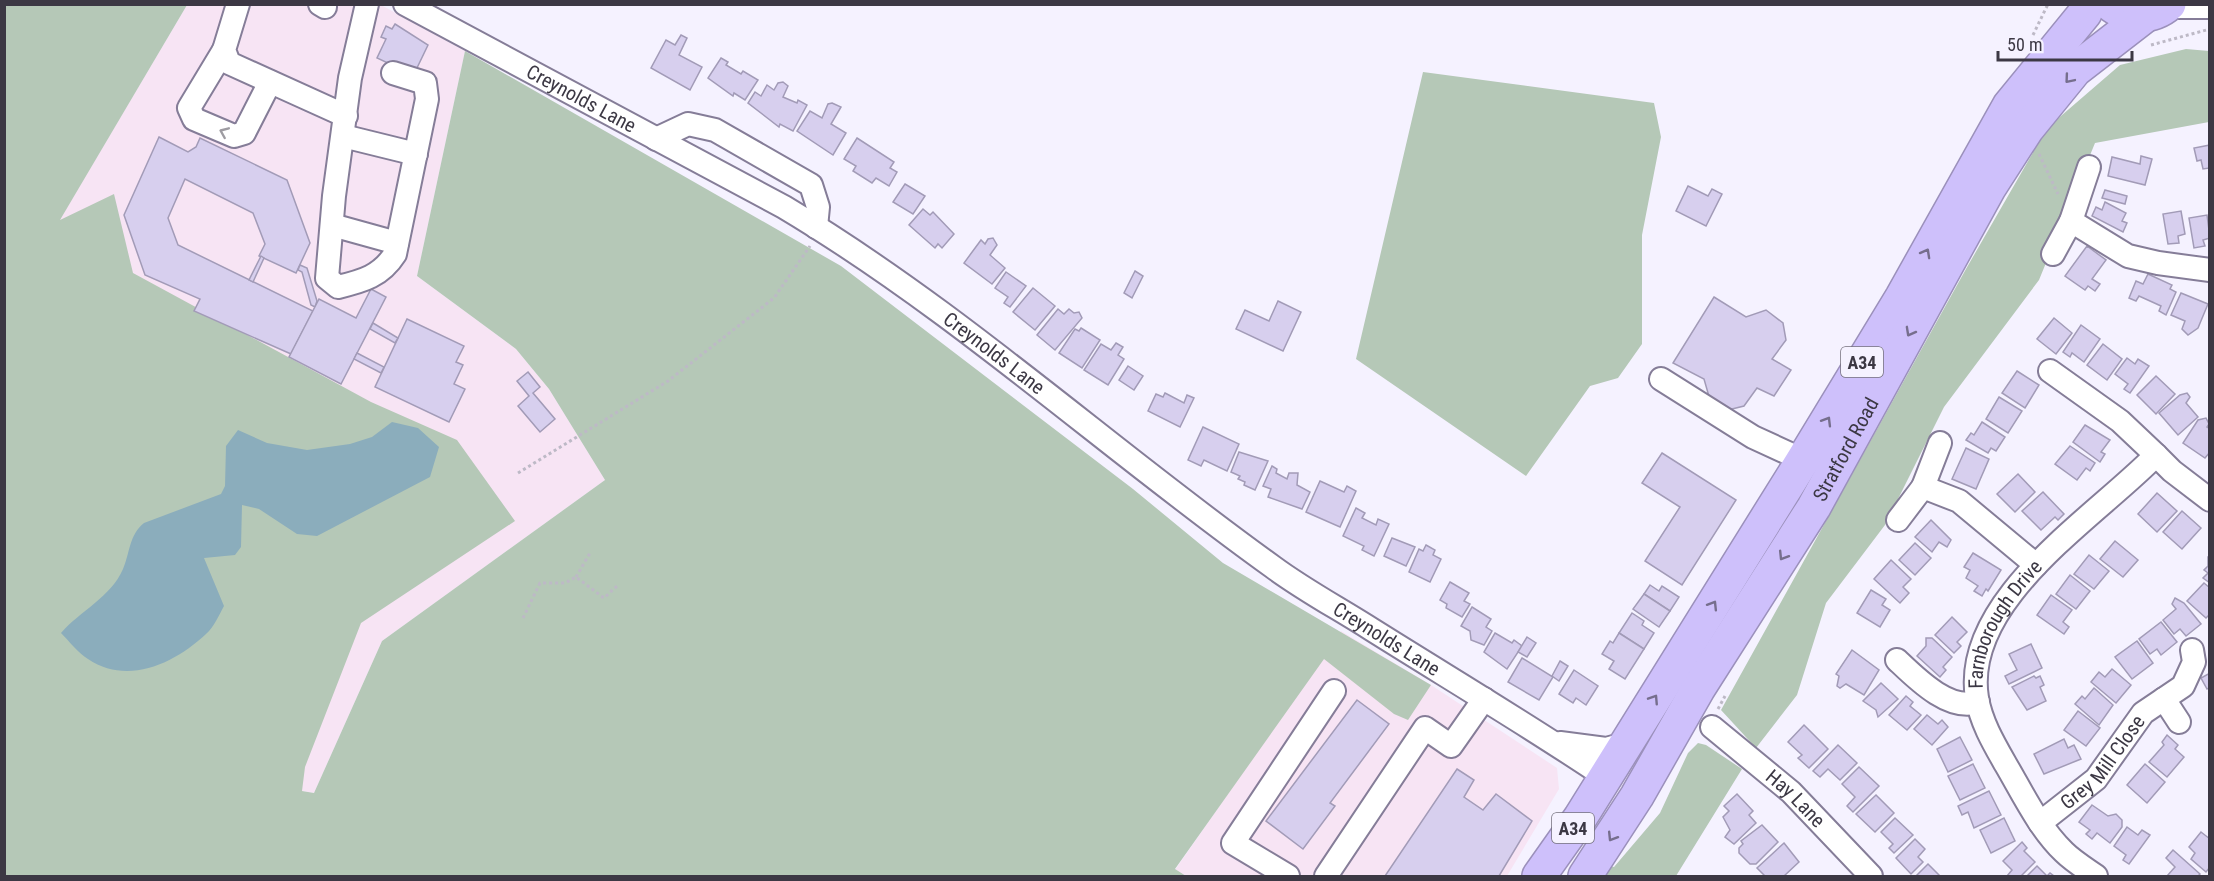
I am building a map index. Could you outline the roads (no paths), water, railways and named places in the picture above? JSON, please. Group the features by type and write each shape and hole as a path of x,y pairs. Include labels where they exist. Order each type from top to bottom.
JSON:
{"highway":[{"name":"Stratford Road","path":"1539,876 1580,818 1621,786 1625,744 1902,297 2009,106 2085,13 2088,4"},
{"path":"2110,4 2131,15 2160,9"},
{"name":"Stratford Road","path":"1585,876 1621,786 1660,732 1680,698 1698,689 1814,507 1989,188 2027,129 2075,70 2160,9"}],"street":[{"path":"238,4 224,50 189,108 194,119 234,136 244,133 270,82"},
{"path":"367,4 356,44 332,225 327,278 338,287 363,281 385,269 395,254 427,99 425,83 393,73"},
{"name":"Creynolds Lane","path":"405,4 818,228 1002,356 1177,498 1276,570 1555,742 1621,786"},
{"path":"2160,9 2210,7"},
{"path":"224,50 229,63 270,82 345,126 416,154"},
{"path":"656,139 688,124 715,130 811,185 818,207 818,228"},
{"path":"2053,254 2071,221 2089,167"},
{"path":"2071,221 2128,256 2158,263 2210,270"},
{"path":"332,225 397,243"},
{"path":"2050,371 2121,421 2172,471 2210,500"},
{"path":"1661,379 1753,437 1803,460"},
{"path":"1898,520 1923,487 1940,443"},
{"name":"Farnborough Drive","path":"2096,876 2064,852 2040,823 1989,735 1978,702 1976,678 1980,653 1989,631 2020,579 2126,486 2156,455"},
{"path":"1923,487 1959,501 2036,565"},
{"name":"Grey Mill Close","path":"2040,823 2096,779 2143,713 2184,686 2194,662 2192,650"},
{"path":"1897,660 1929,688 1943,696 1967,704 1978,702"},
{"path":"1288,876 1233,843 1334,691"},
{"path":"1326,876 1425,728 1451,746 1484,699"},
{"name":"Grey Mill Close","path":"2164,699 2179,723"},
{"name":"Hay Lane","path":"1712,727 1791,792 1871,876"},
{"name":"Creynolds Lane","path":"1555,742 1606,749 1625,744"}],"water":[{"path":"392,422 418,428 439,447 430,477 317,536 297,534 259,509 242,505 241,547 235,555 204,558 224,606 209,631 180,654 150,668 119,671 103,667 88,659 61,633 103,596 118,579 135,533 144,523 221,494 225,486 226,446 238,430 267,443 307,450 350,444 372,437"}]}
